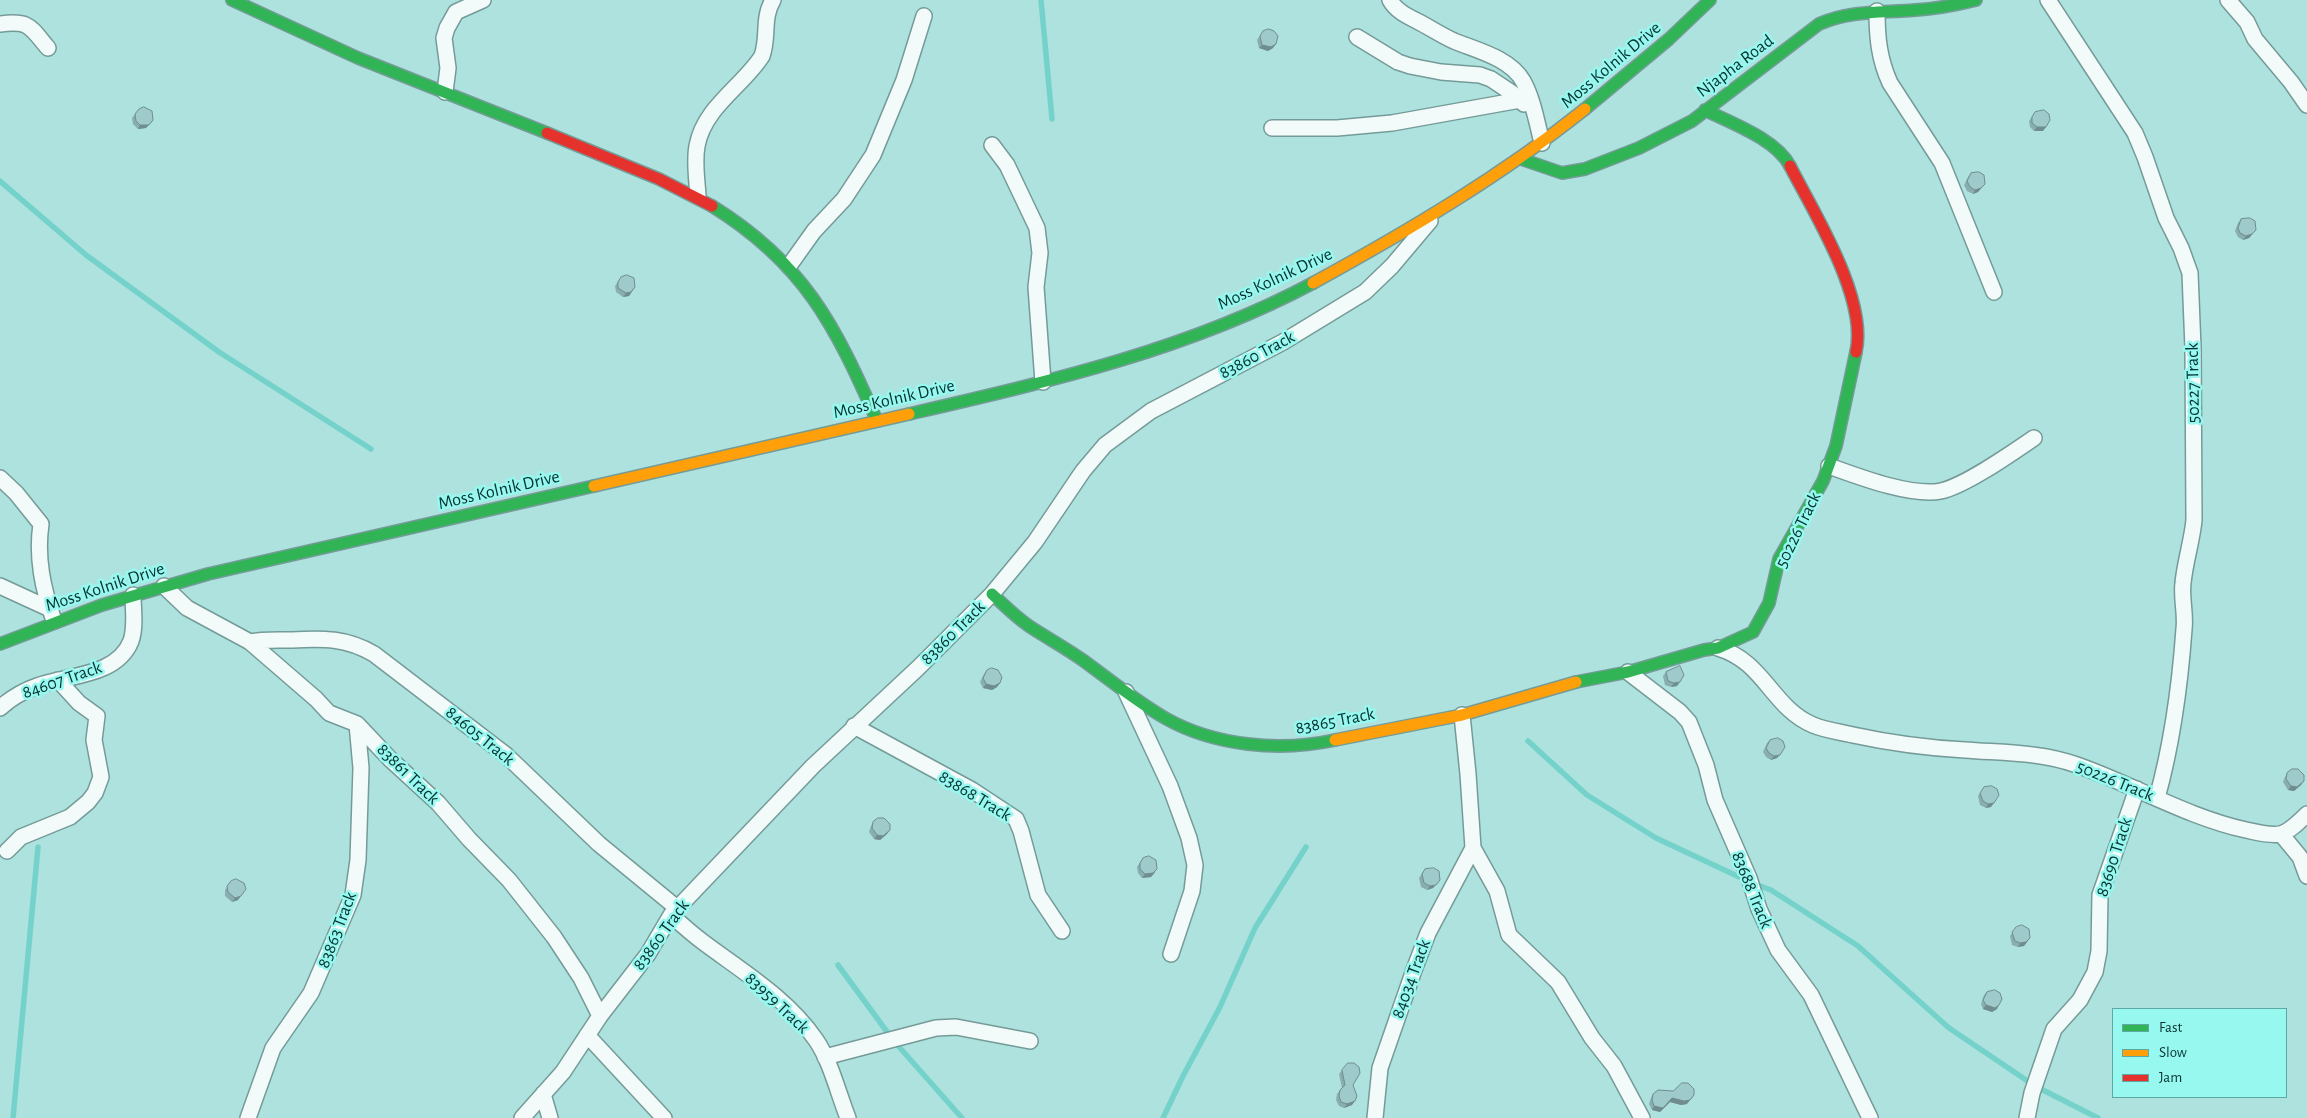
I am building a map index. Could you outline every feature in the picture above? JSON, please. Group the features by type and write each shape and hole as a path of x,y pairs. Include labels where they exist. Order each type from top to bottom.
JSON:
{"street":[{"path":"232,0 305,35 641,170 698,196 761,239 789,266 833,329 850,361 877,421"},
{"path":"445,92 448,68 444,38 447,28 456,12 483,0"},
{"path":"698,196 696,155 698,141 716,109 762,56 765,45 765,15 772,0"},
{"path":"1390,0 1395,8 1412,18 1452,40 1487,54 1510,67 1522,79 1542,143"},
{"name":"Moss Kolnik Drive","path":"0,644 52,615 164,586 1043,382 1118,361 1240,318 1291,295 1400,236 1521,159 1637,69 1710,0"},
{"name":"Njapha Road","path":"1521,159 1562,173 1584,169 1639,148 1676,130 1819,24 1847,12 1906,11 1976,0"},
{"name":"50227 Track","path":"2048,0 2134,133 2145,157 2166,218 2181,248 2190,273 2193,348 2194,520 2192,542 2182,586 2185,616 2179,676 2168,758 2157,798"},
{"path":"2228,0 2248,22 2255,39 2291,82 2307,105"},
{"path":"1877,11 1877,38 1884,71 1942,163 1994,292"},
{"path":"789,266 814,231 844,199 873,155 904,80 924,16"},
{"path":"0,24 16,22 29,25 48,48"},
{"path":"1357,37 1398,62 1410,66 1441,72 1480,75 1491,79 1520,100 1534,114"},
{"path":"1272,128 1337,128 1392,123 1520,100"},
{"name":"50226 Track","path":"1705,110 1750,132 1766,142 1786,159 1801,191 1822,227 1849,291 1856,316 1858,348 1836,446 1829,466 1780,559 1769,603 1761,621 1753,632 1718,648"},
{"path":"992,145 1007,165 1037,228 1040,253 1036,287 1043,382"},
{"name":"83860 Track","path":"522,1118 563,1072 600,1016 648,954 674,911 770,810 854,726 918,668 992,594 1035,542 1083,471 1105,445 1151,410 1283,342 1365,292 1392,266 1436,214"},
{"path":"1829,466 1874,482 1929,492 1940,491 1953,487 2006,457 2034,438"},
{"path":"0,478 16,493 41,524 38,543 40,572 52,615"},
{"path":"0,586 52,615"},
{"name":"83861 Track","path":"164,586 187,608 250,642 316,699 329,714 357,724 390,759 438,803 469,839 509,880 568,957 600,1016"},
{"name":"83865 Track","path":"992,594 1029,626 1057,642 1165,718 1197,732 1238,742 1284,747 1307,746 1462,716 1573,683 1628,672 1704,650 1718,648"},
{"name":"84607 Track","path":"0,708 26,690 94,671 116,659 125,651 131,640 133,629 133,595"},
{"name":"84605 Track","path":"250,642 321,638 344,640 369,651 506,755 598,844 674,911"},
{"name":"50226 Track","path":"1718,648 1743,659 1759,673 1792,713 1815,726 1886,742 1917,746 2015,752 2059,759 2137,789 2194,814 2235,827 2264,833 2281,834"},
{"name":"83688 Track","path":"1628,672 1680,712 1689,722 1706,765 1715,800 1748,878 1758,909 1778,950 1811,995 1870,1118"},
{"path":"7,851 20,837 70,818 88,802 100,783 100,766 94,740 97,716 79,703 58,680"},
{"path":"1126,692 1170,786 1189,838 1195,865 1192,891 1171,954"},
{"path":"1462,716 1473,848 1497,891 1509,935 1558,982 1592,1038 1614,1066 1642,1118"},
{"name":"83863 Track","path":"248,1118 274,1048 311,992 353,895 358,860 361,768 357,724"},
{"name":"83868 Track","path":"854,726 972,790 1016,819 1038,895 1062,932"},
{"name":"83690 Track","path":"2027,1118 2032,1094 2054,1029 2080,1000 2095,972 2099,951 2100,895 2137,789"},
{"path":"2307,814 2281,834 2300,857 2307,876"},
{"name":"84034 Track","path":"1375,1118 1380,1068 1414,970 1428,933 1473,848"},
{"name":"83959 Track","path":"674,911 701,941 765,987 782,1002 817,1041 848,1118"},
{"path":"825,1057 936,1028 956,1027 1030,1041"},
{"path":"587,1035 664,1118"},
{"path":"543,1094 550,1117"}],"building":[{"path":"1269,29 1278,36 1276,44 1271,47 1262,45 1260,36 1263,31"},
{"path":"144,107 152,111 153,120 149,125 140,125 136,121 135,114"},
{"path":"2044,110 2049,114 2050,120 2046,127 2037,127 2032,123 2032,117 2035,112"},
{"path":"1979,172 1984,175 1985,184 1975,190 1970,187 1967,181 1971,173"},
{"path":"2250,218 2255,221 2256,230 2246,236 2240,233 2238,228 2241,219"},
{"path":"627,275 634,278 635,287 631,292 626,293 618,288 618,282 621,277"},
{"path":"1680,666 1684,675 1680,682 1668,681 1666,672"},
{"path":"992,668 998,670 1002,677 1000,683 994,686 986,684 983,678 987,670"},
{"path":"1778,738 1783,741 1785,747 1780,755 1774,756 1766,748 1770,740"},
{"path":"2292,769 2298,769 2304,775 2304,781 2297,787 2291,786 2286,779 2287,773"},
{"path":"1992,786 1997,789 1999,795 1994,803 1988,804 1983,801 1980,793 1984,787"},
{"path":"878,818 884,818 890,824 890,830 883,836 877,835 872,828 873,822"},
{"path":"1149,856 1156,860 1157,869 1153,873 1145,874 1140,869 1140,863 1143,858"},
{"path":"1434,868 1439,871 1440,880 1436,885 1430,886 1424,883 1422,874 1425,869"},
{"path":"236,879 244,883 246,889 241,896 235,898 228,892 227,886"},
{"path":"2022,925 2029,929 2030,938 2026,942 2020,943 2015,941 2012,932 2016,927"},
{"path":"1995,990 2000,993 2002,999 1995,1008 1986,1005 1983,1000 1987,992"},
{"path":"1348,1063 1354,1063 1359,1067 1360,1073 1353,1085 1357,1096 1355,1101 1347,1104 1341,1102 1339,1096 1340,1090 1345,1085 1342,1070"},
{"path":"1682,1083 1688,1083 1694,1089 1694,1095 1690,1100 1684,1101 1672,1098 1663,1108 1654,1106 1653,1094 1658,1090 1673,1091"}],"waterway":[{"path":"1041,0 1052,119"},
{"path":"0,181 86,255 219,352 371,449"},
{"path":"1528,741 1587,795 1656,838 1771,890 1858,946 1949,1028 2035,1086 2098,1118"},
{"path":"13,1118 38,847"},
{"path":"1163,1118 1220,1007 1255,928 1306,847"},
{"path":"838,965 893,1040 962,1118"}],"traffic: fast":[{"path":"232,0 358,58 547,133"},
{"path":"1585,109 1669,39 1710,0"},
{"path":"1521,159 1562,173 1585,169 1639,148 1692,121 1819,24 1854,14 1930,9 1976,0"},
{"path":"1705,110 1740,126 1764,140 1783,156 1790,166"},
{"path":"712,206 771,250 794,274 831,326 877,421"},
{"path":"909,414 1116,362 1217,327 1265,307 1313,283"},
{"path":"1576,682 1628,672 1704,650 1718,648 1753,632 1769,603 1779,559 1823,481 1836,446 1856,352"},
{"path":"0,644 102,605 208,574 594,486"},
{"path":"992,594 1029,626 1077,656 1144,705 1184,727 1204,735 1226,740 1270,746 1314,744 1335,740"}],"traffic: slow":[{"path":"1313,283 1453,202 1553,134 1585,109"},
{"path":"594,486 909,414"},
{"path":"1335,740 1462,715 1576,682"}],"traffic: jam":[{"path":"547,133 659,179 712,206"},
{"path":"1790,166 1825,231 1847,282 1858,330 1856,352"}]}
